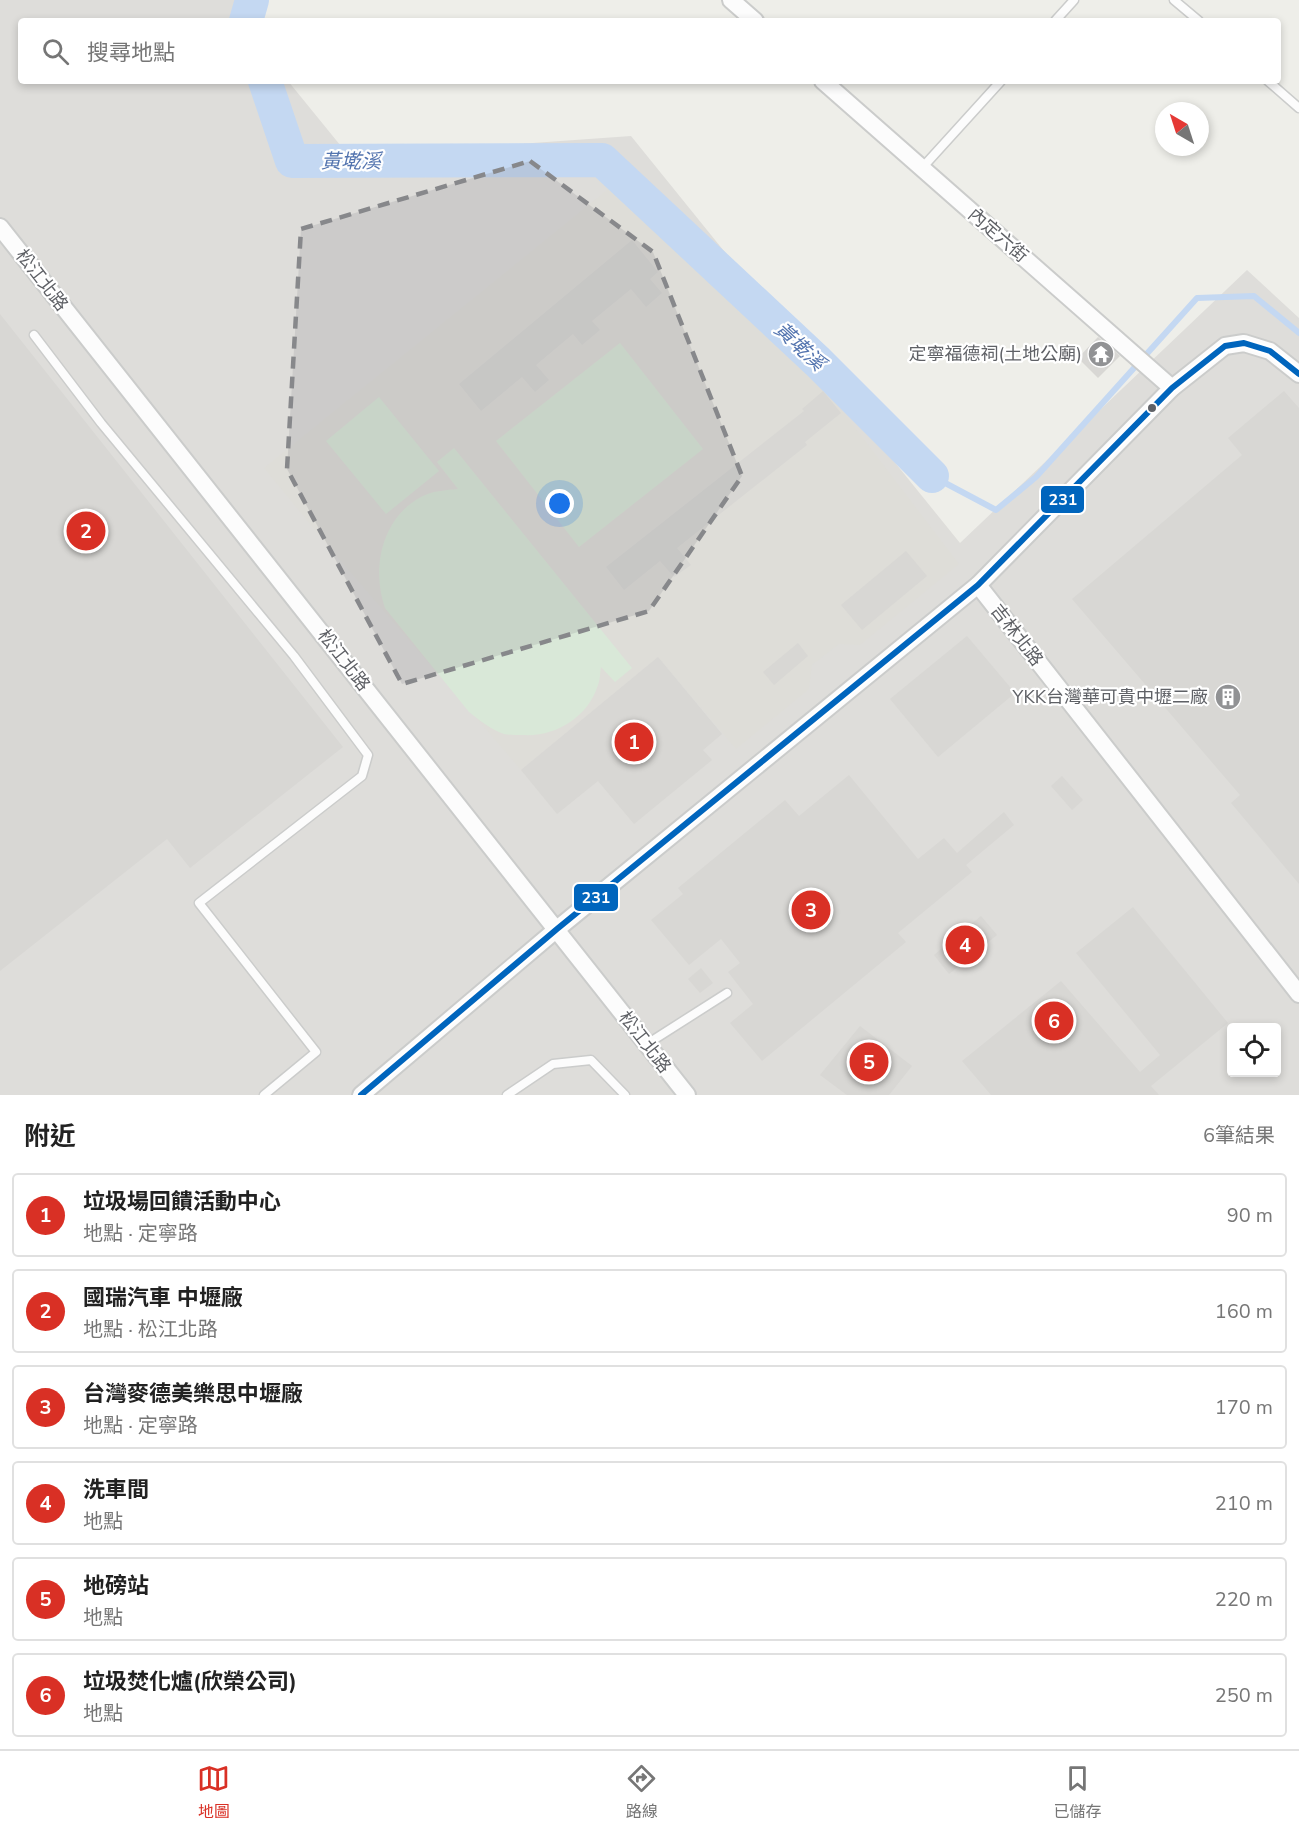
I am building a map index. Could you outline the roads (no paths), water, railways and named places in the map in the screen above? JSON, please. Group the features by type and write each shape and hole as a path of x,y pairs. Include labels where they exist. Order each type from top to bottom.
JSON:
{"street":[{"path":"731,0 752,18"},
{"name":"內定六街","path":"826,84 1172,388"},
{"name":"松江北路","path":"0,227 687,1095"},
{"path":"361,1095 557,929 978,585 1172,388 1225,346 1244,343 1270,351 1299,374"},
{"name":"吉林北路","path":"978,585 1299,994"}],"lane":[{"path":"1058,18 1074,0"},
{"path":"1174,0 1195,18"},
{"path":"922,168 998,84"},
{"path":"1271,84 1299,108"},
{"path":"34,335 101,423 294,656 368,754 362,776 199,903 316,1052 264,1095"},
{"path":"646,1044 727,993"},
{"path":"507,1095 553,1064 591,1060 625,1095"}],"waterway":[{"name":"黃墘溪","path":"247,18 252,0"},
{"name":"黃墘溪","path":"266,84 292,161 602,160 818,362 932,476"},
{"name":"黃墘溪","path":"932,476 996,510 1036,477 1197,298 1254,296 1299,333"}],"place":[{"name":"定寧福德祠(土地公廟)","path":"1101,354"},
{"name":"國瑞汽車 中壢廠","path":"86,531"},
{"name":"YKK台灣華可貴中壢二廠","path":"1228,697"},
{"name":"垃圾場回饋活動中心","path":"634,742"},
{"name":"台灣麥德美樂思中壢廠","path":"811,910"},
{"name":"洗車間","path":"965,945"},
{"name":"垃圾焚化爐(欣榮公司)","path":"1054,1021"},
{"name":"地磅站","path":"869,1062"}]}
